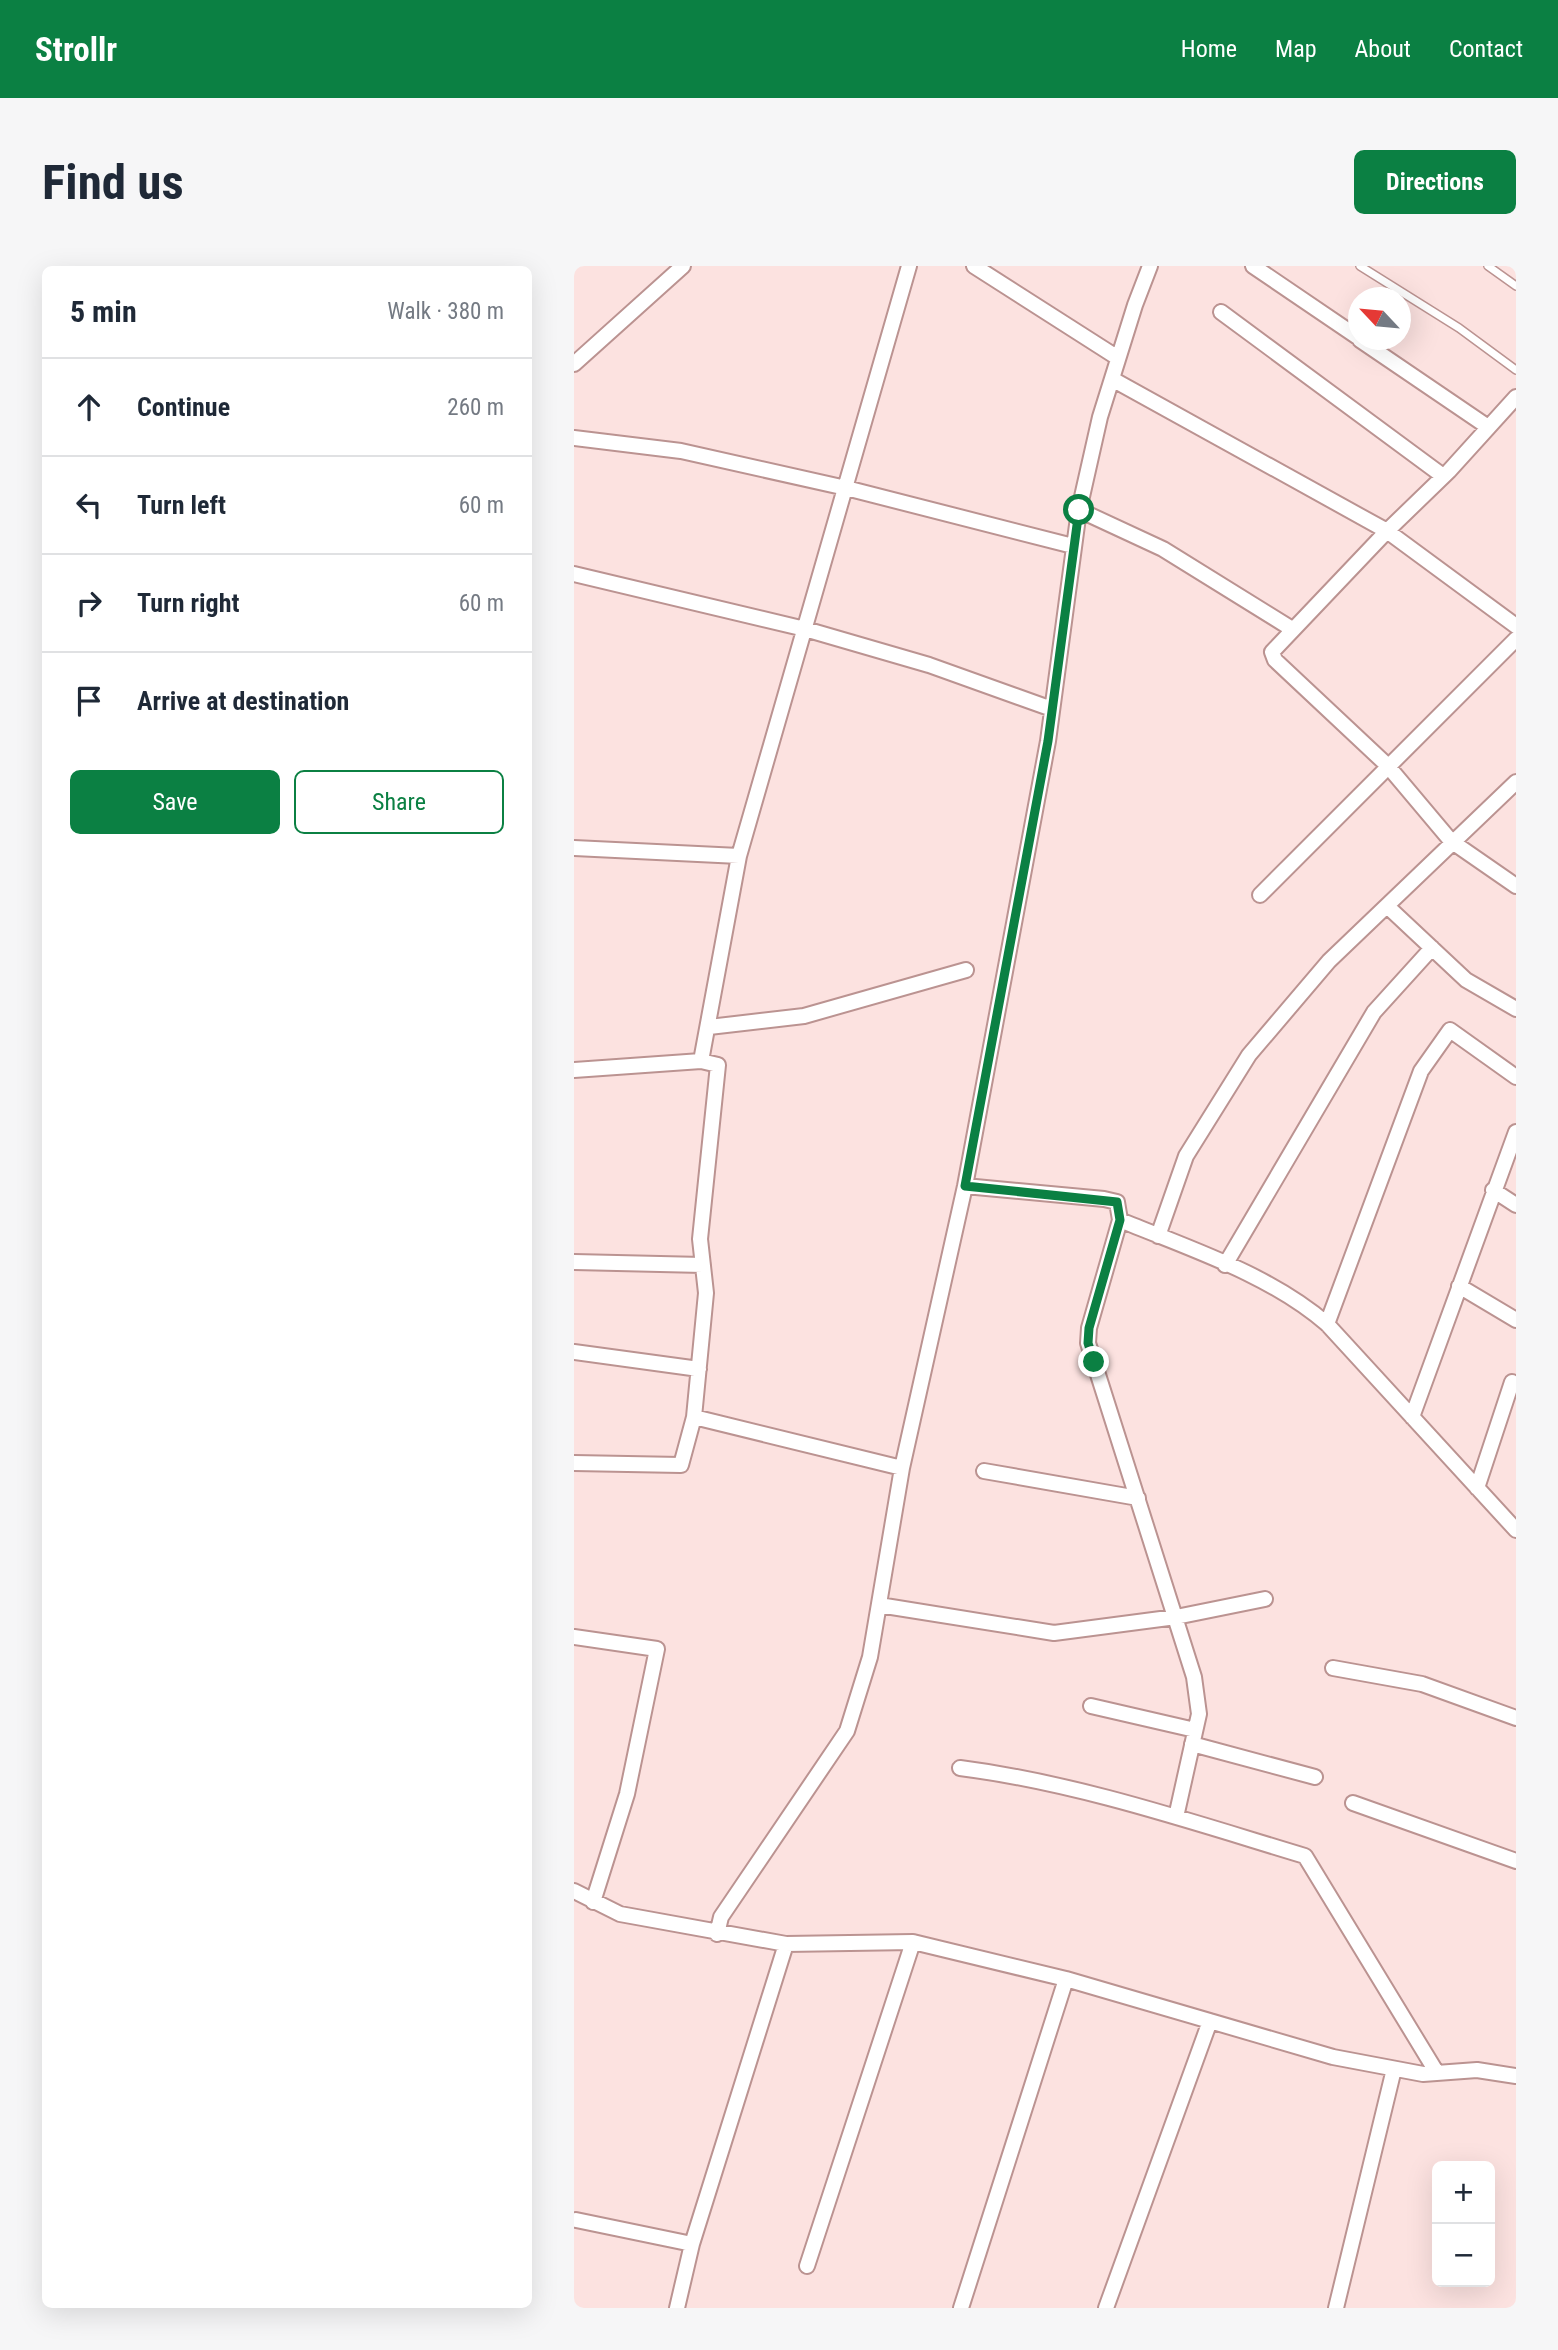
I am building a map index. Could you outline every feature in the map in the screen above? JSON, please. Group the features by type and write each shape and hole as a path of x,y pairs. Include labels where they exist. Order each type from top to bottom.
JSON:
{"street":[{"path":"574,364 684,266"},
{"path":"701,1061 739,856 909,266"},
{"path":"974,266 1118,358"},
{"path":"718,1934 721,1917 847,1731 870,1657 902,1468 965,1186 1052,709 1079,510 1118,358 1150,266"},
{"path":"1253,266 1348,331"},
{"path":"1221,312 1443,476"},
{"path":"1375,350 1488,427"},
{"path":"1112,379 1387,531 1516,626"},
{"path":"1516,397 1272,652 1275,660 1387,765 1451,841 1516,886"},
{"path":"574,438 681,451 846,488 1073,546"},
{"path":"1079,510 1163,549 1292,629"},
{"path":"574,574 805,629 929,666 1052,709"},
{"path":"1260,895 1387,765 1516,639"},
{"path":"1158,1236 1186,1156 1249,1055 1329,961 1451,841 1516,782"},
{"path":"574,848 739,856"},
{"path":"1387,906 1466,980 1516,1009"},
{"path":"1225,1265 1374,1012 1432,948"},
{"path":"709,1027 804,1016 966,970"},
{"path":"1326,1324 1421,1072 1450,1030 1516,1077"},
{"path":"574,1070 701,1061 718,1065 700,1239 706,1293 699,1369 694,1417 681,1465 574,1463"},
{"path":"1412,1417 1516,1132"},
{"path":"965,1186 1111,1200 1119,1207 1120,1220 1089,1328 1088,1343 1194,1677 1199,1714 1176,1817"},
{"path":"1493,1190 1516,1205"},
{"path":"1120,1220 1225,1265 1304,1305 1326,1324 1516,1530"},
{"path":"574,1262 703,1265"},
{"path":"1459,1286 1516,1320"},
{"path":"574,1352 699,1369"},
{"path":"1477,1488 1512,1382"},
{"path":"694,1417 902,1468"},
{"path":"984,1471 1138,1498"},
{"path":"879,1605 1054,1633 1176,1618 1265,1599"},
{"path":"574,1636 657,1649 627,1794 593,1902"},
{"path":"1334,1668 1422,1684 1516,1718"},
{"path":"1091,1706 1315,1777"},
{"path":"960,1768 1018,1775 1176,1817 1305,1856 1437,2073"},
{"path":"1353,1803 1516,1861"},
{"path":"574,1891 620,1914 718,1934 786,1944 913,1942 1066,1979 1333,2057 1394,2069 1423,2074 1477,2070 1516,2076"},
{"path":"807,2266 913,1942"},
{"path":"677,2308 692,2244 786,1944"},
{"path":"961,2308 1066,1979"},
{"path":"1106,2308 1210,2021"},
{"path":"1336,2308 1394,2069"},
{"path":"576,2220 692,2244"}],"lane":[{"path":"1360,266 1459,328 1516,370"},
{"path":"1488,266 1516,286"}],"route":[{"path":"1079,510 1048,741 965,1186 1117,1202 1120,1220 1089,1328 1088,1343 1094,1362"}]}
